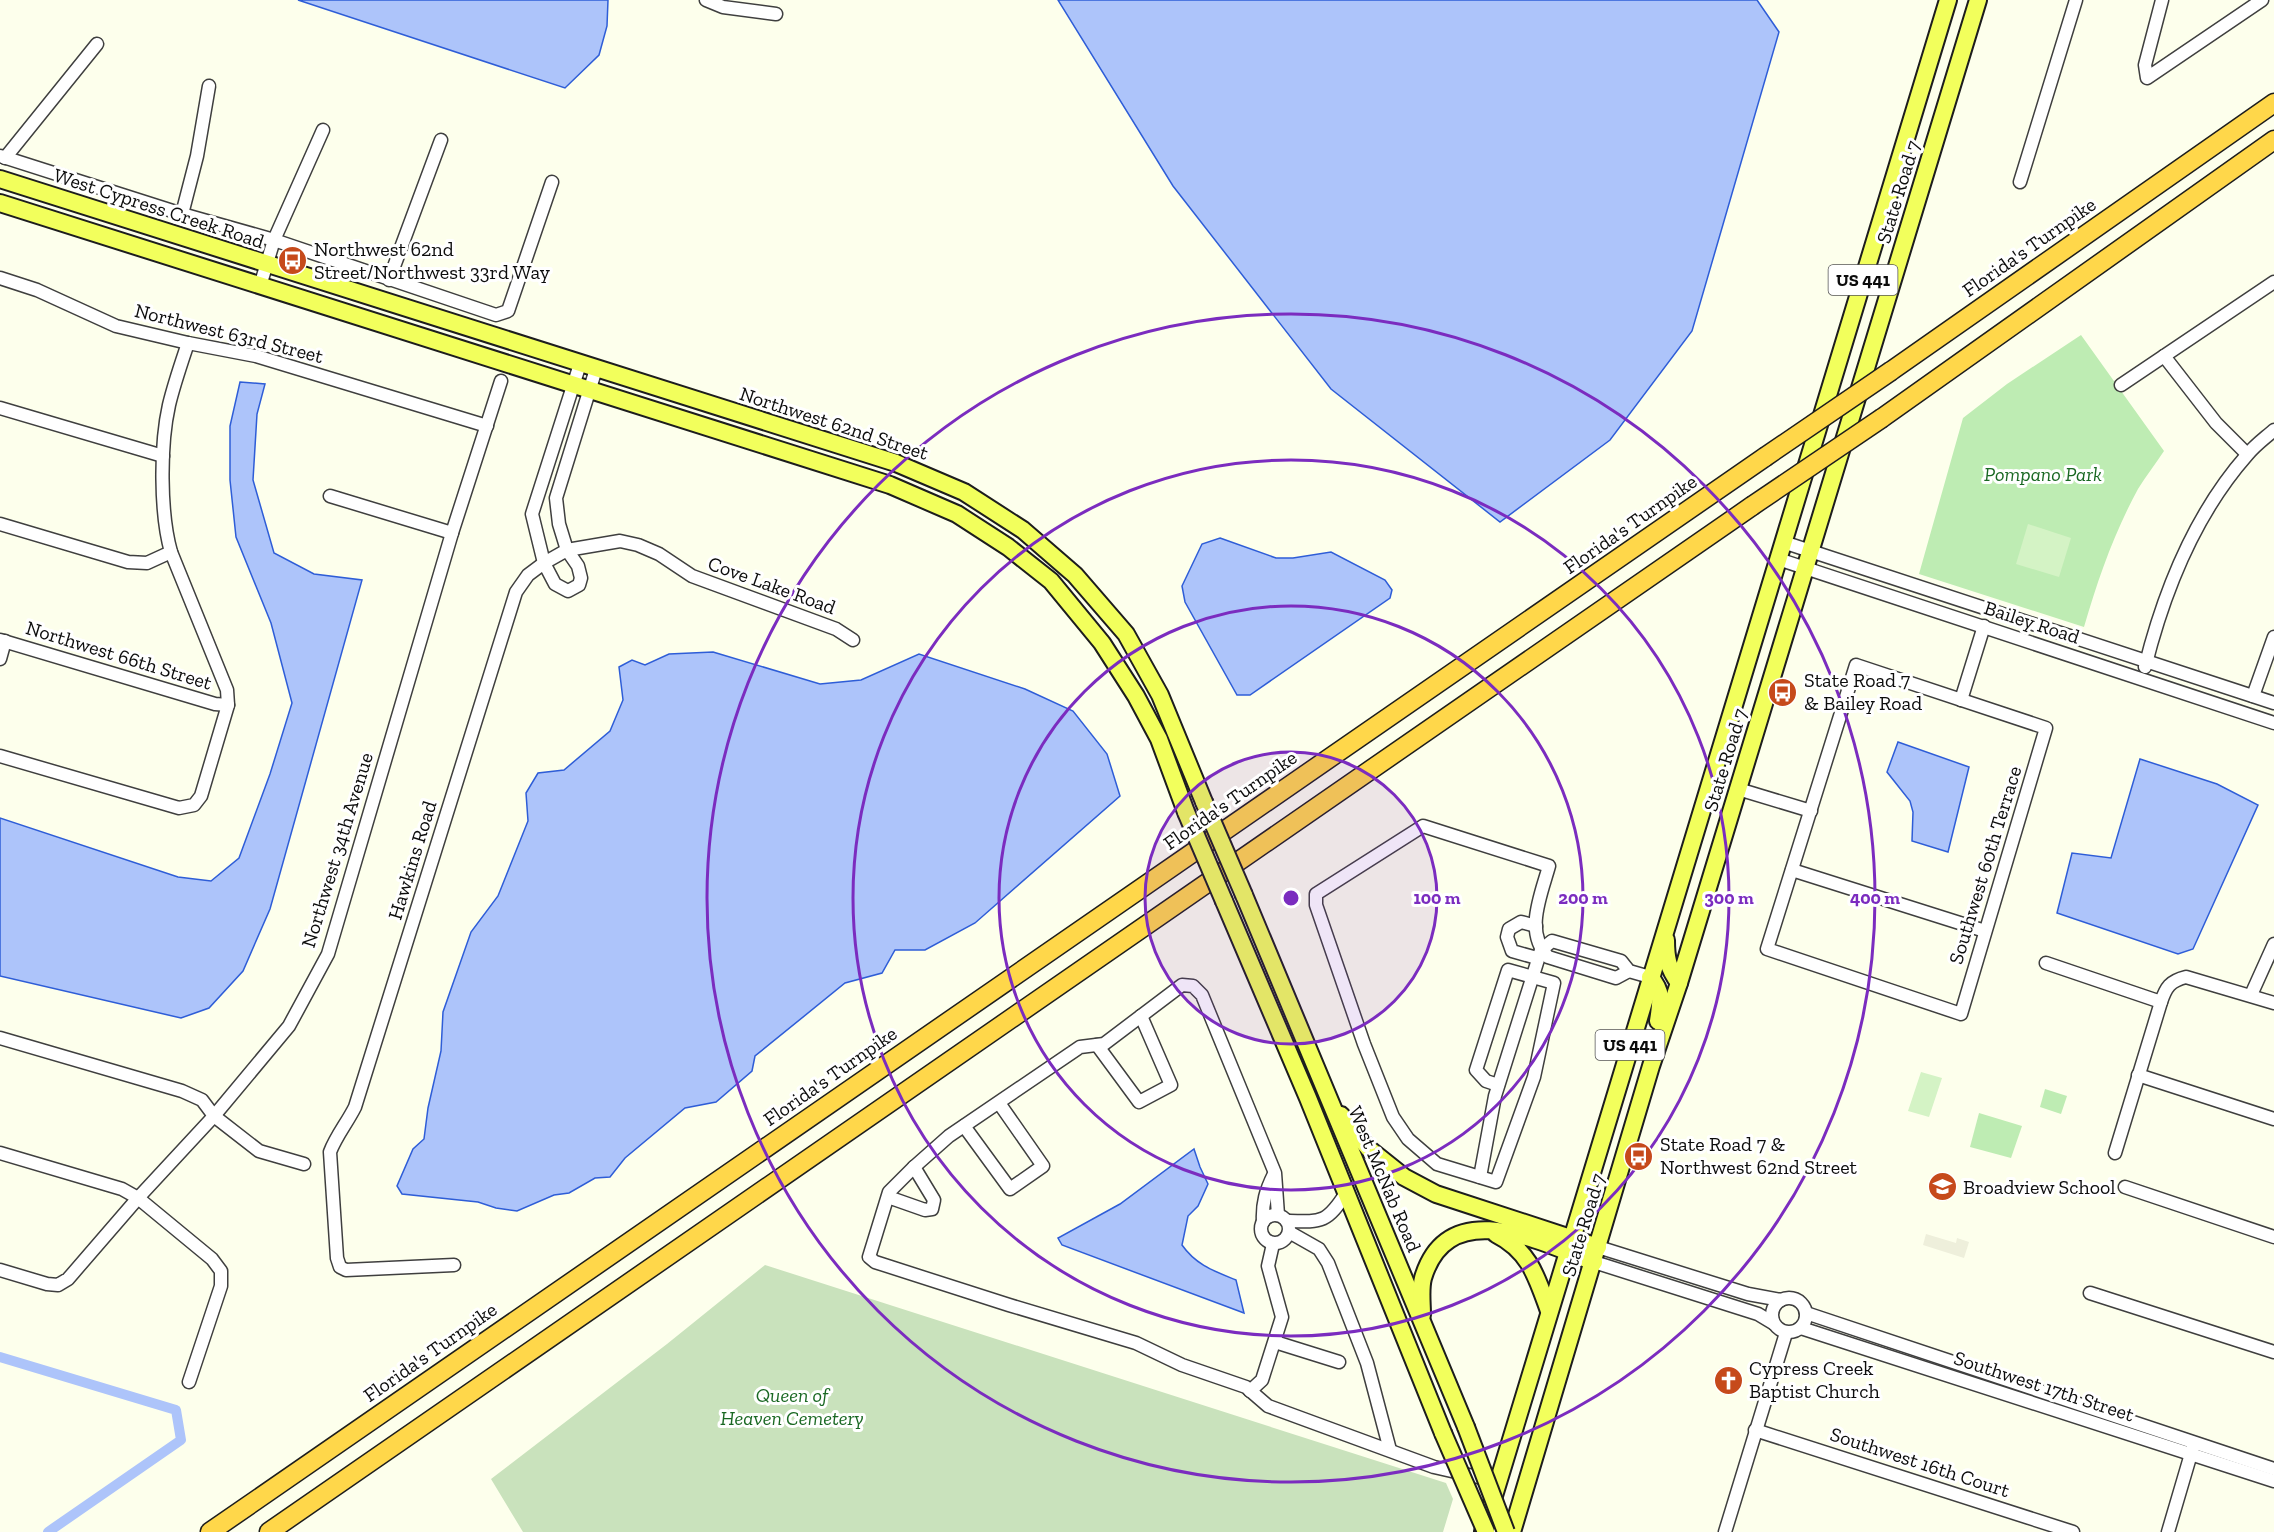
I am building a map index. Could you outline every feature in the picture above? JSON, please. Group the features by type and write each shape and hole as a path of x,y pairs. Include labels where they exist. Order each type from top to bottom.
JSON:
{"highway":[{"name":"Florida's Turnpike","path":"210,1532 1891,371 2274,103"},
{"path":"269,1532 1882,418 2274,140"}],"main road":[{"name":"State Road 7","path":"1484,1532 1650,977 1948,0"},
{"name":"State Road 7","path":"1512,1532 1651,1066 1679,983 1978,0"},
{"name":"West Cypress Creek Road","path":"0,179 588,366"},
{"path":"0,203 582,388"},
{"name":"Northwest 62nd Street","path":"588,366 896,463 964,492 1023,530 1075,575 1126,634 1160,695 1244,895"},
{"name":"West McNab Road","path":"582,388 890,485 957,514 1008,546 1051,581 1102,643 1136,696 1159,740 1186,812 1346,1193 1484,1532"},
{"name":"West McNab Road","path":"1244,895 1466,1427 1506,1532"},
{"path":"1667,921 1666,957 1670,971 1679,983"},
{"path":"1650,977 1658,986 1662,1000 1651,1066"},
{"path":"1329,1100 1369,1149 1404,1178 1436,1194 1596,1255"},
{"path":"1422,1322 1422,1280 1430,1260 1439,1248 1454,1236 1470,1231 1487,1230 1508,1232 1569,1245"},
{"path":"1487,1230 1507,1239 1528,1258 1549,1311"}],"street":[{"path":"706,0 723,7 776,14"},
{"path":"2020,182 2076,0"},
{"path":"2162,0 2145,65 2147,78 2262,0"},
{"path":"98,44 3,157 182,214 274,240 496,315 508,311 552,182"},
{"path":"182,214 197,156 208,86"},
{"path":"260,286 274,240 323,130"},
{"path":"389,280 441,140"},
{"name":"Northwest 63rd Street","path":"0,278 37,290 116,326 256,356 488,426"},
{"path":"2121,385 2274,282"},
{"path":"0,756 179,808 194,805 201,796 228,705 227,690 171,552 166,533 163,456 168,406 188,343"},
{"path":"2164,356 2216,423 2247,454"},
{"path":"582,388 532,514 544,562 555,584 568,591 579,585 581,578 578,566 567,550 559,524 556,498 588,366"},
{"name":"Northwest 34th Avenue","path":"0,1270 58,1285 68,1279 138,1198 214,1116 289,1026 328,954 452,533 501,381"},
{"path":"0,408 163,456"},
{"path":"2142,678 2164,599 2185,552 2213,502 2247,454 2274,430"},
{"path":"330,496 452,533"},
{"path":"0,524 128,562 147,562 171,552"},
{"name":"Cove Lake Road","path":"544,562 567,550 620,541 638,545 659,554 692,576 836,629 852,639"},
{"name":"Bailey Road","path":"1783,542 1808,559 1984,626 2274,723"},
{"name":"Bailey Road","path":"1778,559 1808,559 2065,635 2274,703"},
{"name":"Hawkins Road","path":"454,1266 346,1270 340,1267 337,1258 330,1152 335,1138 345,1126 355,1107 516,592 528,575 544,562"},
{"path":"1984,626 1961,700 1856,665 1792,870 1985,931"},
{"path":"2060,651 2065,635"},
{"path":"2253,696 2274,637"},
{"path":"0,659 3,640"},
{"name":"Northwest 66th Street","path":"3,640 215,704 228,705"},
{"name":"Southwest 60th Terrace","path":"1792,870 1767,949 1961,1014 2046,728 1961,700"},
{"path":"1737,789 1811,811"},
{"path":"1480,1177 1498,1085 1532,977 1539,954 1536,910 1549,866 1423,826 1316,894 1316,905 1393,1117 1408,1139 1437,1164 1496,1182 1534,1077 1554,983 1532,977 1508,970 1476,1070 1486,1081 1498,1085"},
{"path":"1536,926 1521,922 1509,928 1507,937 1512,951 1539,954 1616,978 1629,970"},
{"path":"1539,954 1552,941 1621,961 1629,970 1650,977"},
{"path":"2251,995 2274,944"},
{"path":"1563,962 1568,946"},
{"path":"2046,963 2161,1002"},
{"path":"2115,1153 2166,987 2174,980 2186,976 2274,1003"},
{"path":"1275,1173 1266,1191 1262,1208 1262,1235 1264,1239 1273,1244 1285,1240 1285,1223 1275,1173 1202,995 1193,986 1182,986 1104,1044 1080,1047 949,1136 889,1192 869,1257 875,1262 1136,1343 1182,1365 1246,1387 1268,1406 1434,1467 1498,1482"},
{"path":"1097,1045 1139,1102 1171,1085 1141,1016"},
{"path":"0,1038 182,1091 202,1100 214,1116 259,1151 304,1164"},
{"path":"2138,1075 2274,1119"},
{"path":"964,1126 1010,1189 1043,1166 999,1103"},
{"path":"0,1153 122,1189 138,1198 212,1259 221,1270 221,1286 189,1382"},
{"path":"888,1197 925,1210 932,1209 934,1200 914,1167"},
{"path":"2125,1188 2274,1237"},
{"path":"1285,1223 1325,1219 1334,1213 1346,1193"},
{"path":"1263,1222 1269,1216 1285,1223 1319,1249 1328,1263 1367,1363 1390,1450"},
{"path":"1250,1391 1262,1380 1282,1317 1268,1266 1273,1244"},
{"path":"1596,1255 1676,1273 1748,1294 1781,1300 1796,1299 1804,1307 1806,1319 1801,1328 1786,1333 1758,1314 1667,1286 1596,1255"},
{"path":"1667,1286 1676,1273"},
{"path":"2090,1293 2274,1352"},
{"path":"1773,1323 1772,1312 1781,1300"},
{"name":"Southwest 17th Street","path":"1806,1313 2043,1392 2274,1481"},
{"name":"Southwest 17th Street","path":"1801,1328 2039,1405 2274,1470"},
{"path":"1725,1532 1786,1333"},
{"path":"1275,1342 1339,1362"},
{"path":"2039,1405 2043,1392"},
{"name":"Southwest 16th Court","path":"1755,1430 2073,1532"},
{"path":"2168,1532 2193,1448"}],"green space":[{"name":"Pompano Park","path":"2081,335 2164,451 2138,489 2121,522 2084,627 1919,574 1963,418 2007,384"},
{"path":"2028,524 2071,538 2059,577 2016,564"},
{"path":"1921,1072 1942,1078 1929,1117 1908,1111"},
{"path":"2045,1089 2067,1096 2061,1114 2040,1107"},
{"path":"1979,1113 2022,1126 2011,1158 1970,1147"},
{"name":"Queen of Heaven Cemetery","path":"765,1265 1446,1483 1453,1499 1443,1532 523,1532 491,1479 667,1344"}],"shaded area":[{"path":"1926,1234 1956,1243 1957,1238 1969,1242 1964,1258 1923,1245"}],"water":[{"path":"298,0 608,0 607,26 599,55 565,88"},
{"path":"1058,0 1757,0 1779,32 1692,331 1610,440 1500,522 1331,389 1173,186"},
{"path":"240,382 265,384 257,414 253,480 274,553 314,574 362,580 270,909 243,971 209,1008 181,1018 0,976 0,818 178,877 211,881 239,858 270,774 292,703 271,623 236,537 230,480 230,426"},
{"path":"1220,538 1276,558 1293,558 1331,552 1385,580 1392,590 1390,598 1250,695 1237,695 1185,602 1182,586 1202,544"},
{"path":"713,652 820,684 861,680 919,654 1025,689 1073,711 1107,754 1120,796 975,923 925,950 895,950 882,973 845,983 755,1056 752,1071 716,1102 685,1108 625,1158 610,1177 595,1178 569,1193 554,1195 517,1211 478,1202 402,1194 397,1186 413,1149 424,1139 428,1108 441,1051 443,1012 471,932 498,896 528,821 526,793 538,773 564,770 610,731 623,700 619,667 632,660 645,665 669,654"},
{"path":"1898,742 1969,767 1948,852 1912,841 1913,812 1910,801 1887,772"},
{"path":"2140,759 2217,784 2258,805 2193,949 2178,954 2057,913 2072,853 2111,858"},
{"path":"1194,1149 1208,1184 1198,1206 1188,1216 1182,1245 1199,1262 1236,1280 1244,1313 1062,1245 1058,1238 1120,1204"}],"waterway":[{"path":"0,1357 176,1410 181,1440 48,1532"}],"place":[{"name":"Northwest 62nd Street/Northwest 33rd Way","path":"293,260"},
{"name":"State Road 7 & Bailey Road","path":"1783,692"},
{"name":"State Road 7 & Northwest 62nd Street","path":"1639,1156"},
{"name":"Broadview School","path":"1942,1187"},
{"name":"Cypress Creek Baptist Church","path":"1728,1380"}]}
